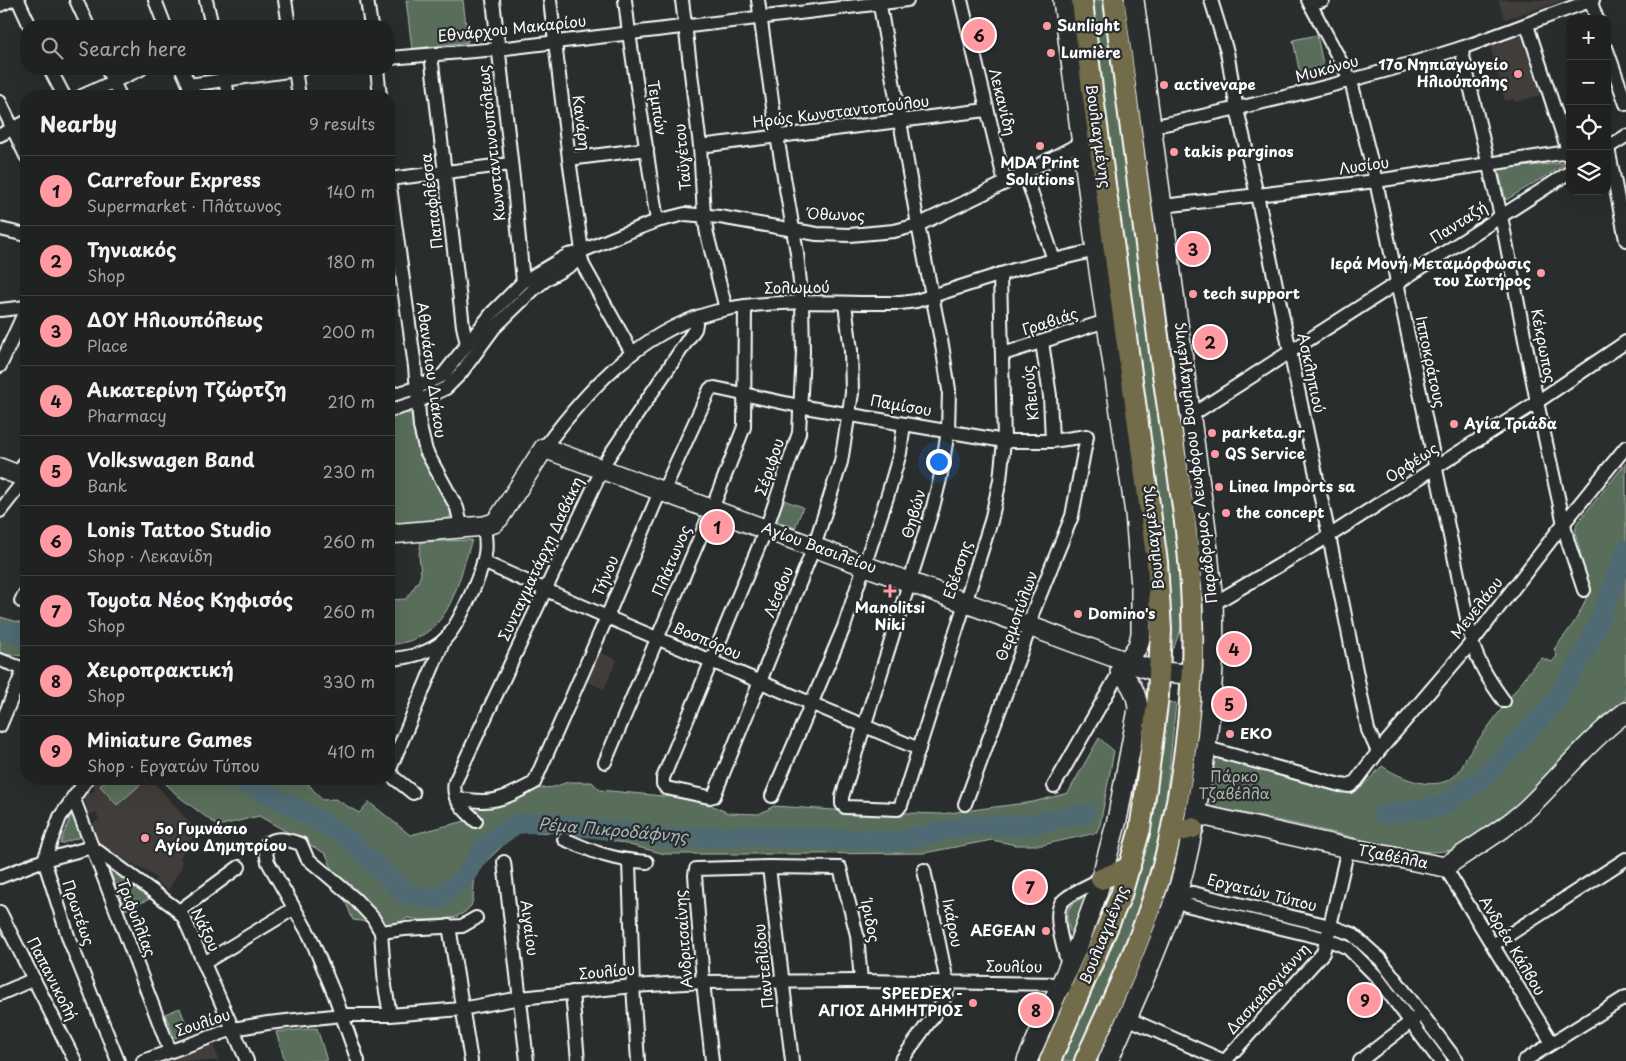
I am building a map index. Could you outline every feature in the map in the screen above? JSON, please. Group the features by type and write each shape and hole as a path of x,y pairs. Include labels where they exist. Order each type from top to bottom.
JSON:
{"main road":[{"name":"Βουλιαγμένης","path":"1050,1061 1122,895 1130,868 1140,829 1146,790 1160,667 1158,562 1094,106 1082,0"},
{"path":"1086,1061 1152,906 1171,833 1182,770 1191,669 1192,609 1188,546 1114,0"},
{"path":"1171,833 1195,821"},
{"path":"1102,879 1130,868"}],"street":[{"path":"0,5 11,0"},
{"path":"18,0 27,20"},
{"path":"76,0 85,20"},
{"path":"155,0 163,20"},
{"path":"206,0 211,20"},
{"path":"285,0 288,20"},
{"path":"367,0 370,20"},
{"name":"Κωνσταντινουπόλεως","path":"492,0 523,282"},
{"name":"Κανάρη","path":"550,0 583,265 632,354"},
{"name":"Τεμπών","path":"625,0 658,221"},
{"name":"Ταϋγέτου","path":"682,0 700,146 704,215 726,309"},
{"name":"Σέριφου","path":"714,796 709,797 666,788 663,784 663,778 766,529 799,433 802,303 797,253 777,136 758,0"},
{"name":"Εθνάρχου Μακαρίου","path":"395,58 498,49 907,0"},
{"name":"Λεκανίδη","path":"961,0 1005,183"},
{"path":"1054,786 1138,646 1141,587 1135,513 1106,322 1063,0"},
{"name":"Παράδρομος Λεωφόρου Βουλιαγμένης","path":"1108,1061 1176,896 1195,821 1206,748 1214,648 1213,604 1206,529 1134,0"},
{"name":"Ασκληπιού","path":"1211,0 1227,52 1237,109 1329,536 1368,730 1378,752"},
{"path":"1309,2 1323,0"},
{"path":"1591,0 1596,15"},
{"name":"Μυκόνου","path":"1151,127 1237,109 1351,81 1461,48 1591,0"},
{"name":"Θηβών","path":"842,804 842,797 910,582 940,479 948,431 949,390 879,2"},
{"name":"Ιπποκράτους","path":"1309,2 1351,81 1376,181 1472,642 1477,659 1485,675 1504,701"},
{"path":"1527,25 1567,150"},
{"name":"Κέκρωπος","path":"1461,48 1501,216 1537,402 1568,542 1584,590"},
{"name":"Παπαφλέσσα","path":"431,55 462,326 467,344"},
{"path":"1611,60 1626,104"},
{"path":"53,75 61,90"},
{"path":"110,75 117,90"},
{"path":"95,90 128,75"},
{"path":"184,75 191,90"},
{"path":"193,90 222,75"},
{"path":"224,75 227,90"},
{"path":"297,75 299,90"},
{"path":"378,75 379,90"},
{"path":"0,102 20,143"},
{"name":"Ηρώς Κωνσταντοπούλου","path":"700,146 986,110"},
{"path":"0,135 20,125"},
{"path":"1611,145 1626,136"},
{"name":"Όθωνος","path":"395,394 416,388 443,376 492,313 523,282 568,254 581,252 658,221 685,214 704,215 817,234 850,235 894,231 918,225 1025,173 1081,143"},
{"path":"569,159 647,149"},
{"path":"1607,150 1626,240"},
{"name":"Λυσίου","path":"1163,206 1376,181 1488,163 1566,155"},
{"path":"395,178 511,164"},
{"path":"1025,173 1054,260"},
{"name":"Πανταζή","path":"1190,416 1566,175"},
{"name":"Αθανάσιου Διάκου","path":"395,225 420,427 426,451 457,508 462,528"},
{"path":"0,229 20,233"},
{"name":"Σολωμού","path":"544,448 560,426 595,386 632,354 674,326 695,318 726,309 745,306 802,303 901,303 933,297 1000,274 1096,250"},
{"name":"Όθωνος","path":"395,409 439,392 453,382 494,328 511,310 548,278 574,264 581,252"},
{"name":"Εδέσσης","path":"842,804 845,807 898,809 919,749 996,502 1004,441 1000,274"},
{"name":"Λέσβου","path":"714,796 814,547 841,462 852,393 846,304"},
{"name":"Πλάτωνος","path":"606,762 712,509 744,427 745,306"},
{"path":"0,310 20,308"},
{"name":"Συνταγματάρχη Δαβάκη","path":"456,798 453,791 455,782 602,469 695,330 695,318"},
{"path":"0,366 20,321"},
{"name":"Γραβιάς","path":"1003,354 1106,322"},
{"name":"Κλειούς","path":"1042,342 1050,396 1052,441"},
{"name":"Ορφέως","path":"1213,604 1329,536 1537,402 1626,342"},
{"name":"Παμίσου","path":"710,389 715,388 799,406 1004,441 1052,441 1087,436"},
{"name":"Τήνου","path":"456,798 476,802 491,802 507,798 534,783 656,501 710,389"},
{"path":"772,796 841,636 893,478 900,453 904,424"},
{"name":"Θερμοπύλων","path":"965,804 1033,612 1072,516 1087,436"},
{"name":"Μενελάου","path":"1206,748 1340,785 1350,786 1472,642 1564,523 1626,447"},
{"path":"395,534 484,526 494,522 499,518 544,448"},
{"name":"Αγίου Βασιλείου","path":"544,448 1127,662 1191,669"},
{"path":"0,468 20,472"},
{"path":"0,511 20,479"},
{"path":"395,757 444,640 464,608 483,562 486,544 484,526"},
{"name":"Βοσπόρου","path":"483,562 607,617 919,749"},
{"path":"395,658 422,652 444,640"},
{"path":"0,660 20,667"},
{"path":"1027,1061 1065,976 1102,879 1119,811 1137,713 1137,699 1127,662"},
{"path":"0,726 20,680"},
{"name":"Τζαβέλλα","path":"1195,821 1445,866 1497,831 1531,805 1614,721 1626,712"},
{"path":"395,779 413,793"},
{"path":"44,860 55,826 82,785"},
{"name":"Τριφυλλίας","path":"73,797 170,1051"},
{"path":"456,798 476,821"},
{"path":"358,1061 342,1015 310,936 268,862 266,853 267,843 281,838 301,844 307,858 354,898 373,918 381,932 385,986 390,1015"},
{"path":"564,839 603,856 647,862"},
{"path":"0,877 44,860 92,847"},
{"name":"Νάξου","path":"92,847 179,911 184,918 247,1061"},
{"name":"Δασκαλογιάννη","path":"1225,1061 1323,953 1348,848"},
{"path":"1493,945 1626,859"},
{"name":"Πρωτέως","path":"44,860 69,939 118,1061"},
{"path":"629,861 633,986 638,1061"},
{"name":"Αιγαίου","path":"504,862 527,1061"},
{"name":"Ανδρέα Κάλβου","path":"1445,866 1552,1043"},
{"path":"179,911 239,867"},
{"name":"Παντελίδου","path":"769,867 792,1061"},
{"name":"Ανδριτσαίνης","path":"712,1061 703,982 696,868 840,868"},
{"name":"Ίριδος","path":"840,868 857,934 862,981"},
{"name":"Ικάρου","path":"924,870 947,982"},
{"path":"1065,976 1058,908 1065,899 1102,879"},
{"name":"Εργατών Τύπου","path":"1176,896 1193,893 1330,926 1352,934 1380,959 1457,1061"},
{"name":"Εργατών Τύπου","path":"1176,896 1186,906 1327,939 1343,946 1356,955 1376,976 1440,1061"},
{"path":"204,963 293,909"},
{"name":"Παπανικολή","path":"0,912 75,1061"},
{"path":"381,932 462,926 476,918"},
{"path":"448,926 471,1061"},
{"name":"Σουλίου","path":"143,1061 233,1029 268,1023 342,1015 390,1015 461,1008 521,998 633,986 703,982 947,982 1065,976 1080,994"},
{"path":"0,994 34,980"},
{"path":"901,1061 944,1000 947,992 947,982"},
{"path":"572,992 578,1061"},
{"path":"1524,1061 1626,997"},
{"path":"1360,1061 1422,1014"},
{"path":"1127,1018 1225,1061"}],"shaded area":[{"path":"1498,0 1565,0 1505,19"},
{"name":"17ο Νηπιαγωγείο Ηλιούπολης","path":"1525,31 1544,94 1515,102 1513,99 1505,101 1490,46 1508,41 1507,36"},
{"path":"599,652 617,660 604,689 586,681"},
{"name":"5ο Γυμνάσιο Αγίου Δημητρίου","path":"92,785 156,785 197,831 180,857 182,867 168,890 155,881 157,878 131,863 129,864 101,846 92,823 99,820 96,812 89,815 83,795 87,790 92,793 96,787"},
{"path":"213,1043 219,1061 163,1061"}],"green space":[{"path":"406,0 463,0 468,42 412,49"},
{"path":"1090,0 1103,0 1176,535 1183,624 1174,647 1170,650 1171,622 1163,537"},
{"path":"1317,35 1325,74 1301,79 1293,40"},
{"path":"221,87 221,90 201,90 202,88"},
{"path":"1563,163 1564,165 1506,200 1498,169"},
{"path":"405,413 413,417 416,439 433,478 452,512 450,517 443,522 395,523 395,416"},
{"name":"Πάρκο Τζαβέλλα","path":"1626,463 1626,699 1603,716 1563,756 1527,797 1458,848 1430,852 1397,848 1204,805 1215,756 1355,791 1361,788 1382,766 1404,778 1417,782 1441,783 1451,779 1460,770 1466,757 1534,665 1542,658 1552,662 1557,656 1554,649 1580,613 1589,588 1575,532 1577,523"},
{"path":"783,500 803,507 795,528 775,520"},
{"path":"472,540 455,593 438,622 426,633 410,641 395,644 395,600 406,599 419,580 421,574 419,555 421,542"},
{"path":"0,617 20,622 20,656 0,654"},
{"path":"1168,702 1176,703 1161,833 1125,949 1076,1061 1061,1061 1107,959 1126,908 1152,813 1163,750"},
{"path":"1099,738 1114,751 1100,825 1096,833 1042,845 1016,845 992,840 924,853 665,854 582,833 517,832 475,872 473,899 471,906 465,912 456,917 443,919 422,920 408,918 393,925 353,920 326,854 259,816 218,826 178,796 167,785 309,785 322,800 335,799 359,813 369,802 410,835 477,818 469,806 470,798 478,794 554,787 568,782 592,782 600,790 673,797 709,804 728,813 759,814 774,806 941,814 1033,802 1068,793"},
{"path":"101,785 140,785 117,805 100,786"},
{"path":"73,810 83,836 60,844"},
{"path":"111,867 154,897 125,910 109,868"},
{"path":"1088,895 1072,940 1067,913 1073,904"},
{"path":"180,1008 189,1032 175,1038 165,1014"},
{"path":"317,1028 327,1061 285,1061 276,1032"}],"waterway":[{"name":"Ρέμα Πικροδάφνης","path":"1384,814 1442,806 1487,775 1554,703 1591,641 1626,550"},
{"name":"Ρέμα Πικροδάφνης","path":"0,630 20,635"},
{"name":"Ρέμα Πικροδάφνης","path":"249,785 299,809 343,834 406,894 437,900 464,878 485,846 516,824 545,822 675,838 751,836 898,841 966,826 1024,826 1086,813"}],"place":[{"name":"Sunlight","path":"1047,26"},
{"name":"Lonis Tattoo Studio","path":"979,35"},
{"name":"Lumière","path":"1051,53"},
{"name":"17ο Νηπιαγωγείο Ηλιούπολης","path":"1518,74"},
{"name":"activevape","path":"1164,85"},
{"name":"MDA Print Solutions","path":"1040,146"},
{"name":"takis parginos","path":"1174,152"},
{"name":"ΔΟΥ Ηλιουπόλεως","path":"1193,249"},
{"name":"Ιερά Μονή Μεταμόρφωσις του Σωτήρος","path":"1541,273"},
{"name":"tech support","path":"1193,294"},
{"name":"Τηνιακός","path":"1210,342"},
{"name":"Αγία Τριάδα","path":"1454,424"},
{"name":"parketa.gr","path":"1212,433"},
{"name":"QS Service","path":"1215,454"},
{"name":"Linea Imports sa","path":"1219,487"},
{"name":"the concept","path":"1226,513"},
{"name":"Carrefour Express","path":"717,527"},
{"name":"Manolitsi Niki","path":"890,591"},
{"name":"Domino's","path":"1078,614"},
{"name":"Αικατερίνη Τζώρτζη","path":"1234,649"},
{"name":"Volkswagen Band","path":"1229,704"},
{"name":"EKO","path":"1230,734"},
{"name":"5ο Γυμνάσιο Αγίου Δημητρίου","path":"145,838"},
{"name":"Toyota Νέος Κηφισός","path":"1030,887"},
{"name":"AEGEAN","path":"1046,931"},
{"name":"Miniature Games","path":"1365,1000"},
{"name":"SPEEDEX - ΑΓΙΟΣ ΔΗΜΗΤΡΙΟΣ","path":"973,1003"},
{"name":"Χειροπρακτική","path":"1036,1010"}]}
